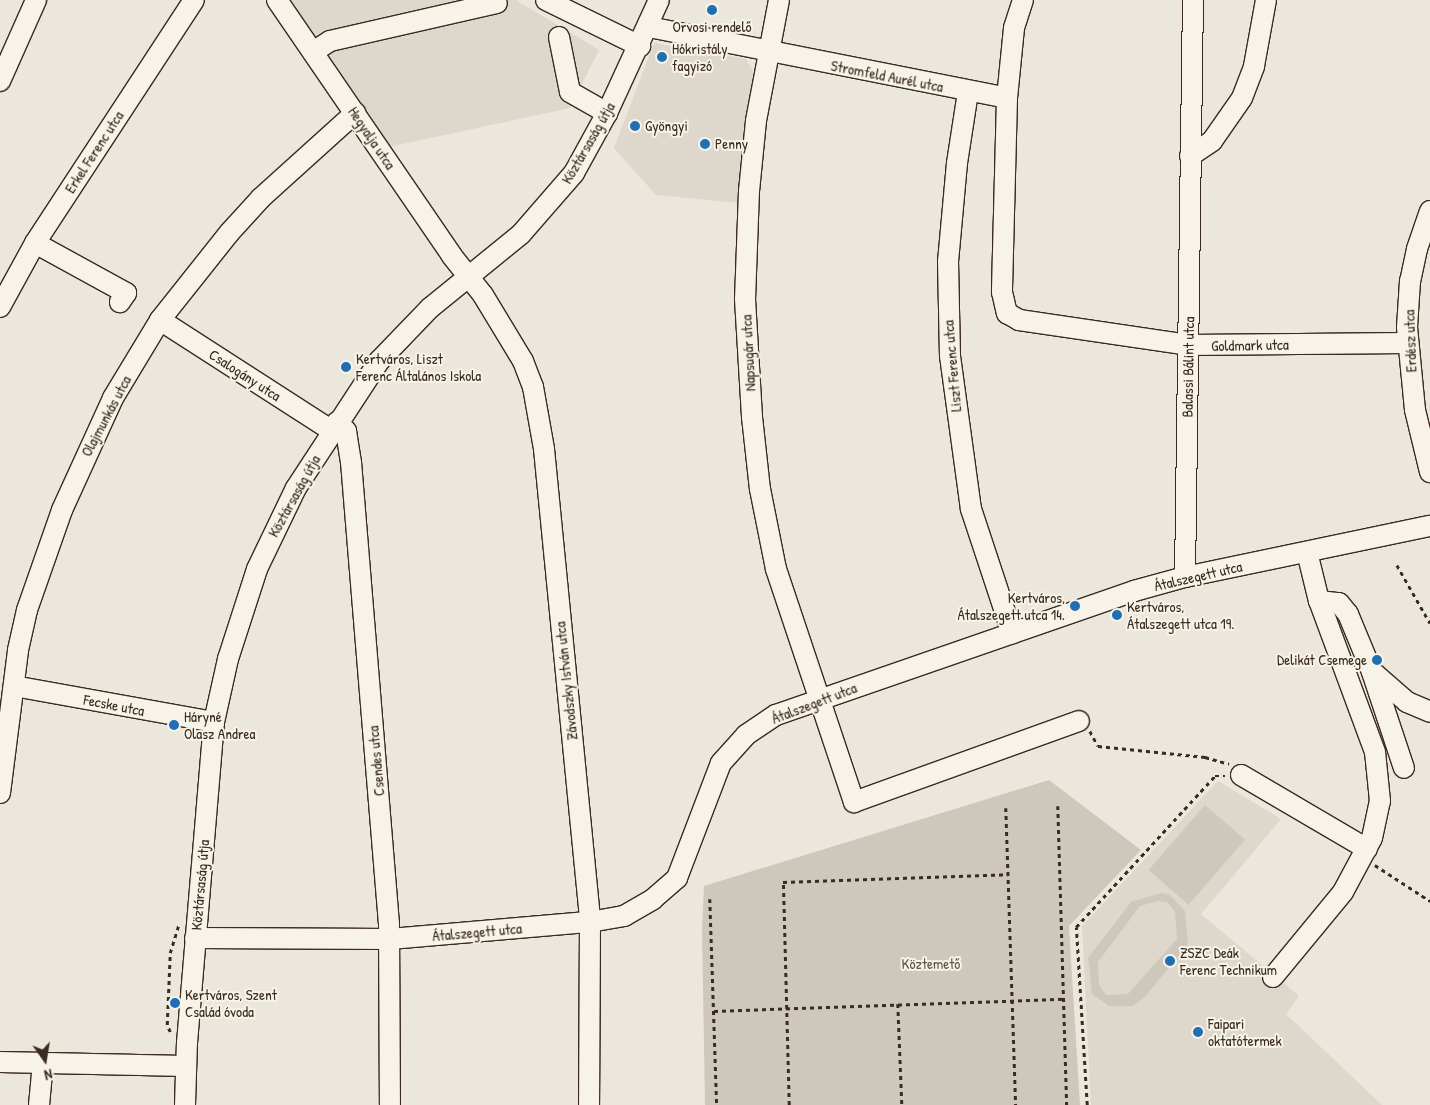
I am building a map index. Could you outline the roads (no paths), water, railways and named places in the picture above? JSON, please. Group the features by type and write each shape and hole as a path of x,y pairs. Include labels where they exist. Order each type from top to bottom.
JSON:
{"street":[{"path":"0,81 36,0"},
{"name":"Erkel Ferenc utca","path":"0,307 35,243 194,0"},
{"name":"Hegyalja utca","path":"277,0 468,276"},
{"path":"546,0 640,46"},
{"name":"Köztársaság útja","path":"185,1105 195,938 214,722 228,659 257,568 296,488 369,374 402,334 468,276 504,249 541,214 574,173 607,113 649,27 660,0"},
{"name":"Napsugár utca","path":"779,0 756,121 746,249 749,383 760,489 769,540 818,700 854,802 1079,721"},
{"path":"1006,98 1014,28 1023,0"},
{"name":"Balassi Bálint utca","path":"1185,577 1193,0"},
{"path":"1190,156 1212,141 1242,98 1254,66 1266,0"},
{"path":"313,52 330,41 497,3"},
{"name":"Stromfeld Aurél utca","path":"649,27 768,53 1006,98"},
{"path":"559,37 570,92 607,113"},
{"name":"Liszt Ferenc utca","path":"968,92 950,241 949,341 971,510 1012,633"},
{"name":"Goldmark utca","path":"1006,98 1002,292 1007,313 1018,320 1188,345 1408,343"},
{"name":"Olajmunkás utca","path":"0,793 14,686 28,610 62,510 114,398 160,320 261,198 354,112"},
{"name":"Erdész utca","path":"1430,211 1416,249 1410,281 1408,343 1415,410 1430,472"},
{"path":"35,243 126,293 120,302"},
{"name":"Závodszky István utca","path":"468,276 483,295 528,373 538,410 590,922 589,1105"},
{"name":"Csalogány utca","path":"160,320 334,426"},
{"name":"Csendes utca","path":"334,426 346,431 351,462 390,939 390,1105"},
{"name":"Átalszegett utca","path":"195,938 390,939 590,922 624,916 668,887 682,866 713,780 728,755 746,734 776,715 1012,633 1185,577 1430,526"},
{"path":"1273,977 1343,892 1365,853 1379,811 1379,774 1368,731 1320,601 1307,552"},
{"path":"1320,601 1344,607 1372,672 1404,768"},
{"path":"1372,672 1407,702 1430,712"},
{"name":"Fecske utca","path":"14,686 214,722"},
{"path":"1241,775 1365,853"},
{"path":"0,1062 186,1066"},
{"path":"39,1105 44,1063"}],"place":[{"name":"Orvosi rendelő","path":"712,10"},
{"name":"Hókristály fagyizó","path":"662,57"},
{"name":"Gyöngyi","path":"635,126"},
{"name":"Penny","path":"705,144"},
{"name":"Kertváros, Liszt Ferenc Általános Iskola","path":"346,367"},
{"name":"Kertváros, Átalszegett utca 14.","path":"1075,606"},
{"name":"Kertváros, Átalszegett utca 19.","path":"1117,615"},
{"name":"Delikát Csemege","path":"1377,660"},
{"name":"Háryné Olasz Andrea","path":"174,725"},
{"name":"ZSZC Deák Ferenc Technikum","path":"1170,961"},
{"name":"Kertváros, Szent Család óvoda","path":"175,1003"},
{"name":"Faipari oktatótermek","path":"1198,1032"}],"park label":[{"name":"Köztemető","path":"931,964"}]}
